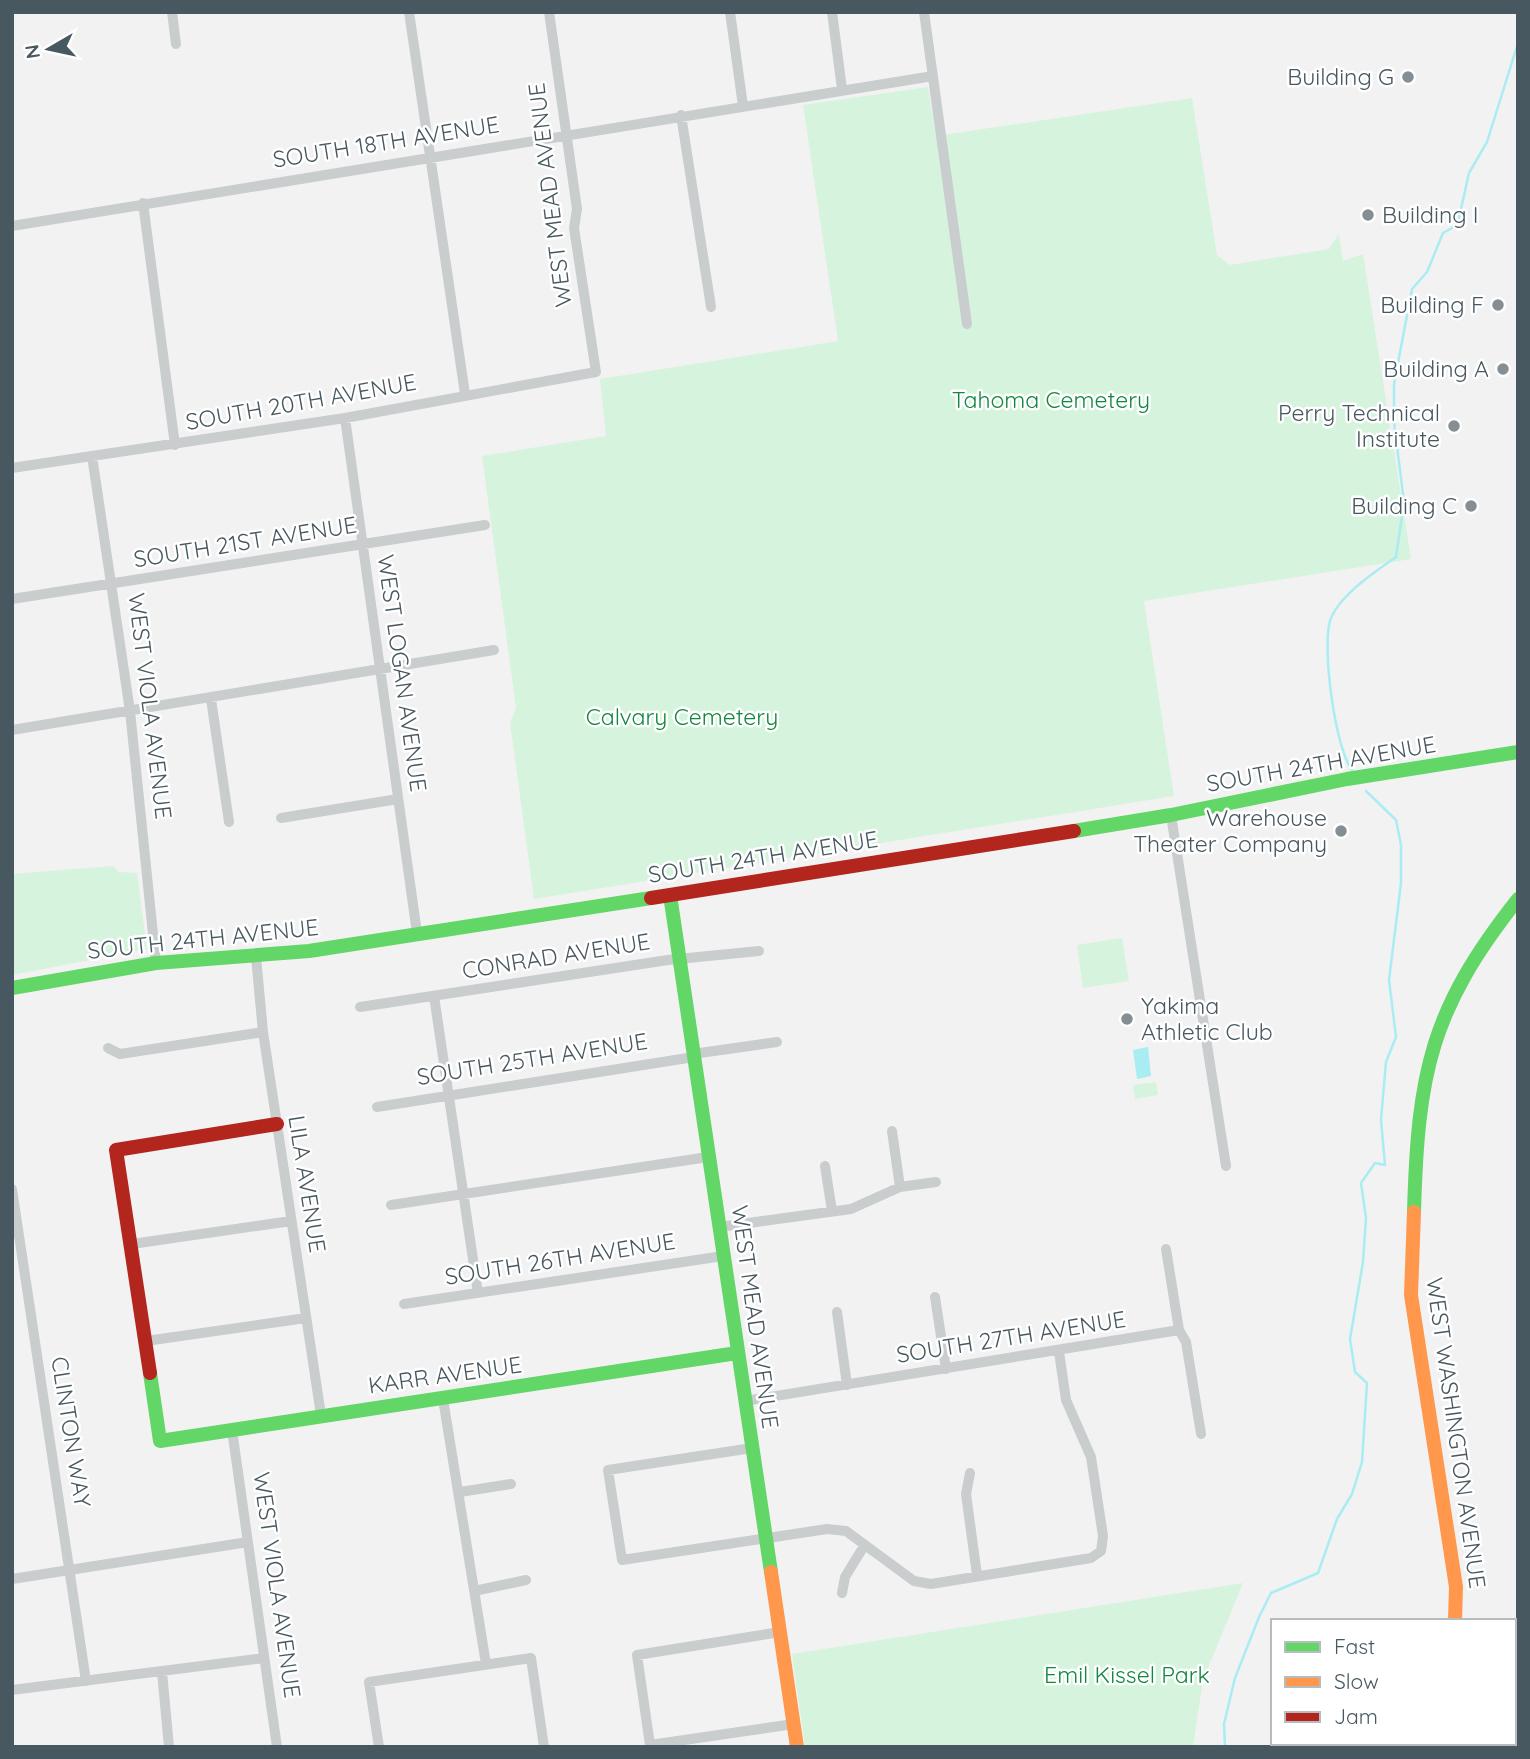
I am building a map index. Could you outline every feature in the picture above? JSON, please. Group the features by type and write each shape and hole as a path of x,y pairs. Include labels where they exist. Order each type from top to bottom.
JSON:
{"street":[{"path":"172,12 176,44"},
{"path":"409,12 465,394"},
{"name":"WEST MEAD AVENUE","path":"549,12 577,209 574,228 596,373"},
{"path":"730,12 743,106"},
{"path":"832,12 842,89"},
{"path":"924,12 967,324"},
{"name":"SOUTH 18TH AVENUE","path":"12,226 430,155 933,76"},
{"path":"681,115 710,307"},
{"path":"143,203 175,445"},
{"name":"SOUTH 20TH AVENUE","path":"12,468 345,418 465,394 596,373"},
{"name":"WEST LOGAN AVENUE","path":"345,418 417,933"},
{"name":"WEST VIOLA AVENUE","path":"92,456 130,711 156,963"},
{"name":"SOUTH 21ST AVENUE","path":"12,599 485,525"},
{"path":"12,730 494,650"},
{"path":"211,699 229,821"},
{"name":"SOUTH 24TH AVENUE","path":"12,988 156,963 256,957 670,895 1171,815 1347,779 1518,752"},
{"path":"281,818 398,799"},
{"path":"1171,815 1226,1166"},
{"name":"WEST MEAD AVENUE","path":"670,895 797,1747"},
{"name":"WEST WASHINGTON AVENUE","path":"1455,1619 1455,1587 1450,1546 1412,1295 1416,1139 1422,1087 1432,1049 1456,988 1483,943 1518,899"},
{"name":"CONRAD AVENUE","path":"360,1007 679,960 759,951"},
{"name":"LILA AVENUE","path":"256,957 263,1032 321,1415"},
{"path":"434,996 478,1293"},
{"path":"108,1048 120,1054 263,1032"},
{"name":"SOUTH 25TH AVENUE","path":"377,1107 777,1042"},
{"path":"277,1125 116,1150 145,1341 306,1318"},
{"path":"891,1131 900,1187"},
{"path":"391,1205 708,1157"},
{"path":"825,1166 832,1211"},
{"path":"719,1227 852,1209 900,1187 936,1182"},
{"name":"CLINTON WAY","path":"12,1189 86,1681"},
{"path":"132,1244 291,1221"},
{"path":"1166,1249 1179,1330 1186,1342 1201,1434"},
{"name":"SOUTH 26TH AVENUE","path":"404,1304 723,1256"},
{"path":"935,1297 946,1369"},
{"path":"837,1312 847,1385"},
{"name":"SOUTH 27TH AVENUE","path":"745,1401 1059,1352 1179,1330"},
{"name":"KARR AVENUE","path":"145,1341 160,1441 737,1353"},
{"path":"752,1448 608,1470 622,1560 827,1530 846,1531 914,1581 931,1584 1091,1558 1101,1551 1103,1536 1091,1457 1066,1400 1059,1352"},
{"path":"443,1399 460,1492 485,1664"},
{"name":"WEST VIOLA AVENUE","path":"232,1430 277,1747"},
{"path":"970,1473 966,1494 977,1575"},
{"path":"460,1492 511,1484"},
{"path":"12,1579 248,1542"},
{"path":"842,1593 845,1577 864,1546"},
{"path":"474,1591 526,1580"},
{"path":"780,1632 637,1654 650,1745 794,1724"},
{"path":"12,1690 264,1658"},
{"path":"379,1747 369,1682 531,1658 544,1747"},
{"path":"162,1672 169,1747"}],"green space":[{"name":"Tahoma Cemetery","path":"928,87 936,136 1192,98 1217,255 1230,265 1329,249 1339,234 1343,261 1363,254 1411,559 1144,601 1174,796 534,899 510,722 516,708 482,456 606,436 600,379 838,341 803,105"},
{"path":"113,866 119,872 137,873 147,949 12,975 12,874"},
{"path":"1122,938 1129,981 1083,988 1077,945"},
{"path":"1156,1082 1158,1095 1135,1099 1133,1085"},
{"name":"Emil Kissel Park","path":"1243,1583 1203,1680 1193,1747 805,1747 792,1654"}],"water":[{"path":"1148,1047 1151,1076 1137,1079 1133,1050"}],"waterway":[{"path":"1352,770 1335,721 1329,675 1330,621 1349,593 1396,557 1404,502 1394,423 1394,384 1412,289 1427,272 1443,233 1452,228 1459,218 1469,173 1487,142 1518,43"},
{"path":"1225,1747 1224,1724 1235,1678 1259,1617 1271,1593 1318,1573 1337,1519 1352,1494 1362,1462 1367,1383 1355,1372 1350,1339 1363,1262 1366,1218 1361,1183 1375,1163 1385,1165 1381,1120 1386,1062 1396,1037 1389,980 1401,883 1401,845 1396,820 1366,791"}],"traffic: fast":[{"path":"1074,831 1171,815 1347,779 1518,752"},
{"path":"670,895 771,1572"},
{"path":"12,988 156,963 309,951 651,898"},
{"path":"1414,1212 1420,1120 1425,1081 1434,1045 1447,1010 1465,975 1518,899"},
{"path":"150,1373 160,1441 737,1353"}],"traffic: slow":[{"path":"1414,1212 1411,1295 1456,1587 1455,1619"},
{"path":"771,1572 797,1747"}],"traffic: jam":[{"path":"651,898 1074,831"},
{"path":"150,1373 116,1150 277,1124"}],"place":[{"name":"Building G","path":"1408,77"},
{"name":"Building I","path":"1368,215"},
{"name":"Building F","path":"1498,305"},
{"name":"Building A","path":"1503,369"},
{"name":"Perry Technical Institute","path":"1454,426"},
{"name":"Building C","path":"1471,506"},
{"name":"Warehouse Theater Company","path":"1341,831"},
{"name":"Yakima Athletic Club","path":"1127,1019"}],"park label":[{"name":"Calvary Cemetery","path":"682,717"}]}
